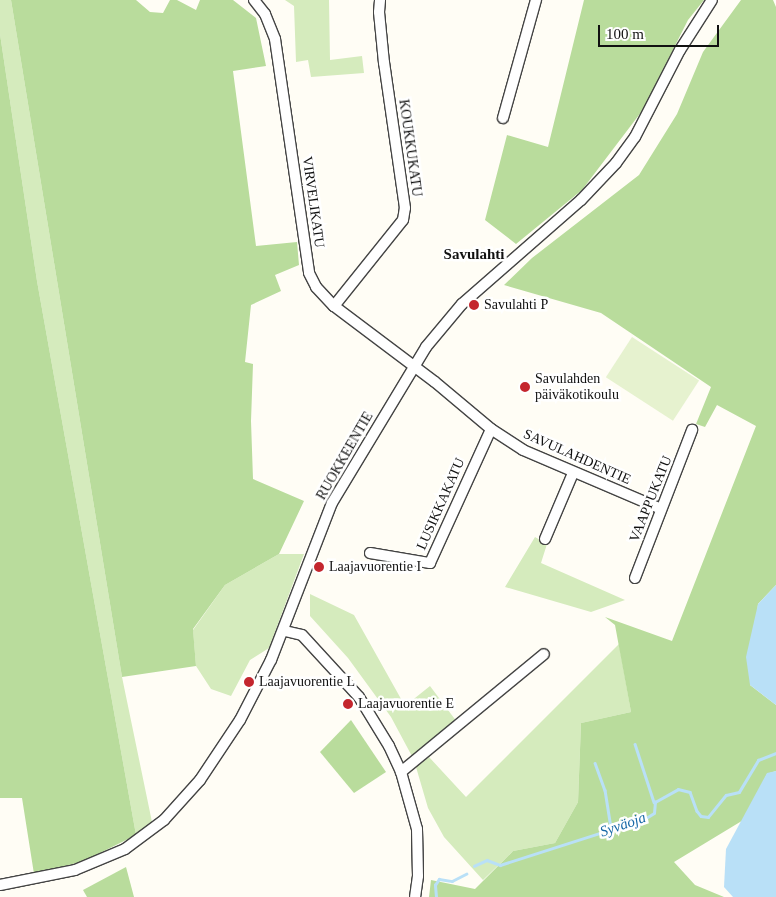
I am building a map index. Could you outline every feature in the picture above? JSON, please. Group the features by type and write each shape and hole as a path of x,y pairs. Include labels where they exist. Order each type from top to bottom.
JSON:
{"street":[{"name":"VIRVELIKATU","path":"254,0 265,14 275,39 309,273 316,287 334,306 414,367"},
{"name":"KOUKKUKATU","path":"334,306 403,220 405,208 384,63 378,12 380,0"},
{"path":"503,118 536,0"},
{"name":"RUOKKEENTIE","path":"0,884 49,877 100,861 132,844 164,820 200,780 240,720 285,631 332,503 414,367 440,329 462,304 581,200 616,163 635,137 680,50 712,0"},
{"name":"SAVULAHDENTIE","path":"414,367 490,429 523,450 661,509"},
{"name":"LUSIKKAKATU","path":"370,553 430,563 490,429"},
{"name":"VAAPPUKATU","path":"634,578 689,443 692,430"},
{"path":"546,539 574,473"},
{"path":"285,631 302,635 308,644 359,697 402,772 417,829 418,876 415,897"},
{"path":"402,772 544,654"}],"green space":[{"path":"0,0 11,0 122,677 152,822 136,835 37,281 0,34"},
{"path":"11,0 136,0 150,12 163,13 170,0 177,0 196,10 200,0 233,0 256,18 266,66 233,71 256,246 297,242 299,265 275,275 281,291 251,305 245,362 253,364 251,421 253,479 304,501 279,554 225,585 193,629 196,666 122,677"},
{"path":"285,0 329,0 330,60 362,56 364,73 311,77 308,60 296,62 294,6"},
{"path":"584,0 704,0 688,20 642,111 582,190 516,244 485,220 507,135 548,147"},
{"path":"741,0 773,0 776,7 776,585 758,604 750,685 776,705 776,771 767,774 745,819 674,862 695,885 724,897 429,897 431,880 475,889 513,851 555,843 578,802 581,723 631,712 615,625 605,617 672,641 756,426 717,405 705,427 696,424 711,387 601,313 504,285 532,258 639,175 677,114 703,52"},
{"path":"0,34 37,281 136,835 84,861 34,874 22,798 0,798"},
{"path":"632,337 699,381 673,421 606,377"},
{"path":"535,537 547,544 541,563 625,600 591,612 505,587"},
{"path":"279,554 304,554 269,648 250,660 231,696 211,689 196,666 193,630 225,585"},
{"path":"310,594 354,615 405,706 430,686 457,722 414,760 391,717 348,658 310,616"},
{"path":"619,644 631,712 581,723 578,802 555,843 513,851 483,880 444,837 428,808 416,767 429,757 466,797"},
{"path":"351,720 386,772 354,793 320,752"},
{"path":"126,867 134,897 87,897 83,890"}],"water":[{"path":"776,585 776,705 750,685 746,657 758,604"},
{"path":"776,771 776,897 733,897 724,887 726,849 767,773"}],"waterway":[{"path":"635,744 654,802"},
{"name":"Syväoja","path":"474,866 487,860 500,865 646,818 654,813 655,802 678,789 690,792 697,811 701,816 708,817 726,795 739,792 758,760 776,753"},
{"path":"595,763 605,790 611,827"},
{"name":"Syväoja","path":"436,897 435,885 439,879 452,881 466,874"}],"place":[{"name":"Savulahti P","path":"474,305"},
{"name":"Savulahden päiväkotikoulu","path":"525,387"},
{"name":"Laajavuorentie I","path":"319,567"},
{"name":"Laajavuorentie L","path":"249,682"},
{"name":"Laajavuorentie E","path":"348,704"}],"district":[{"name":"Savulahti","path":"474,255"}]}
